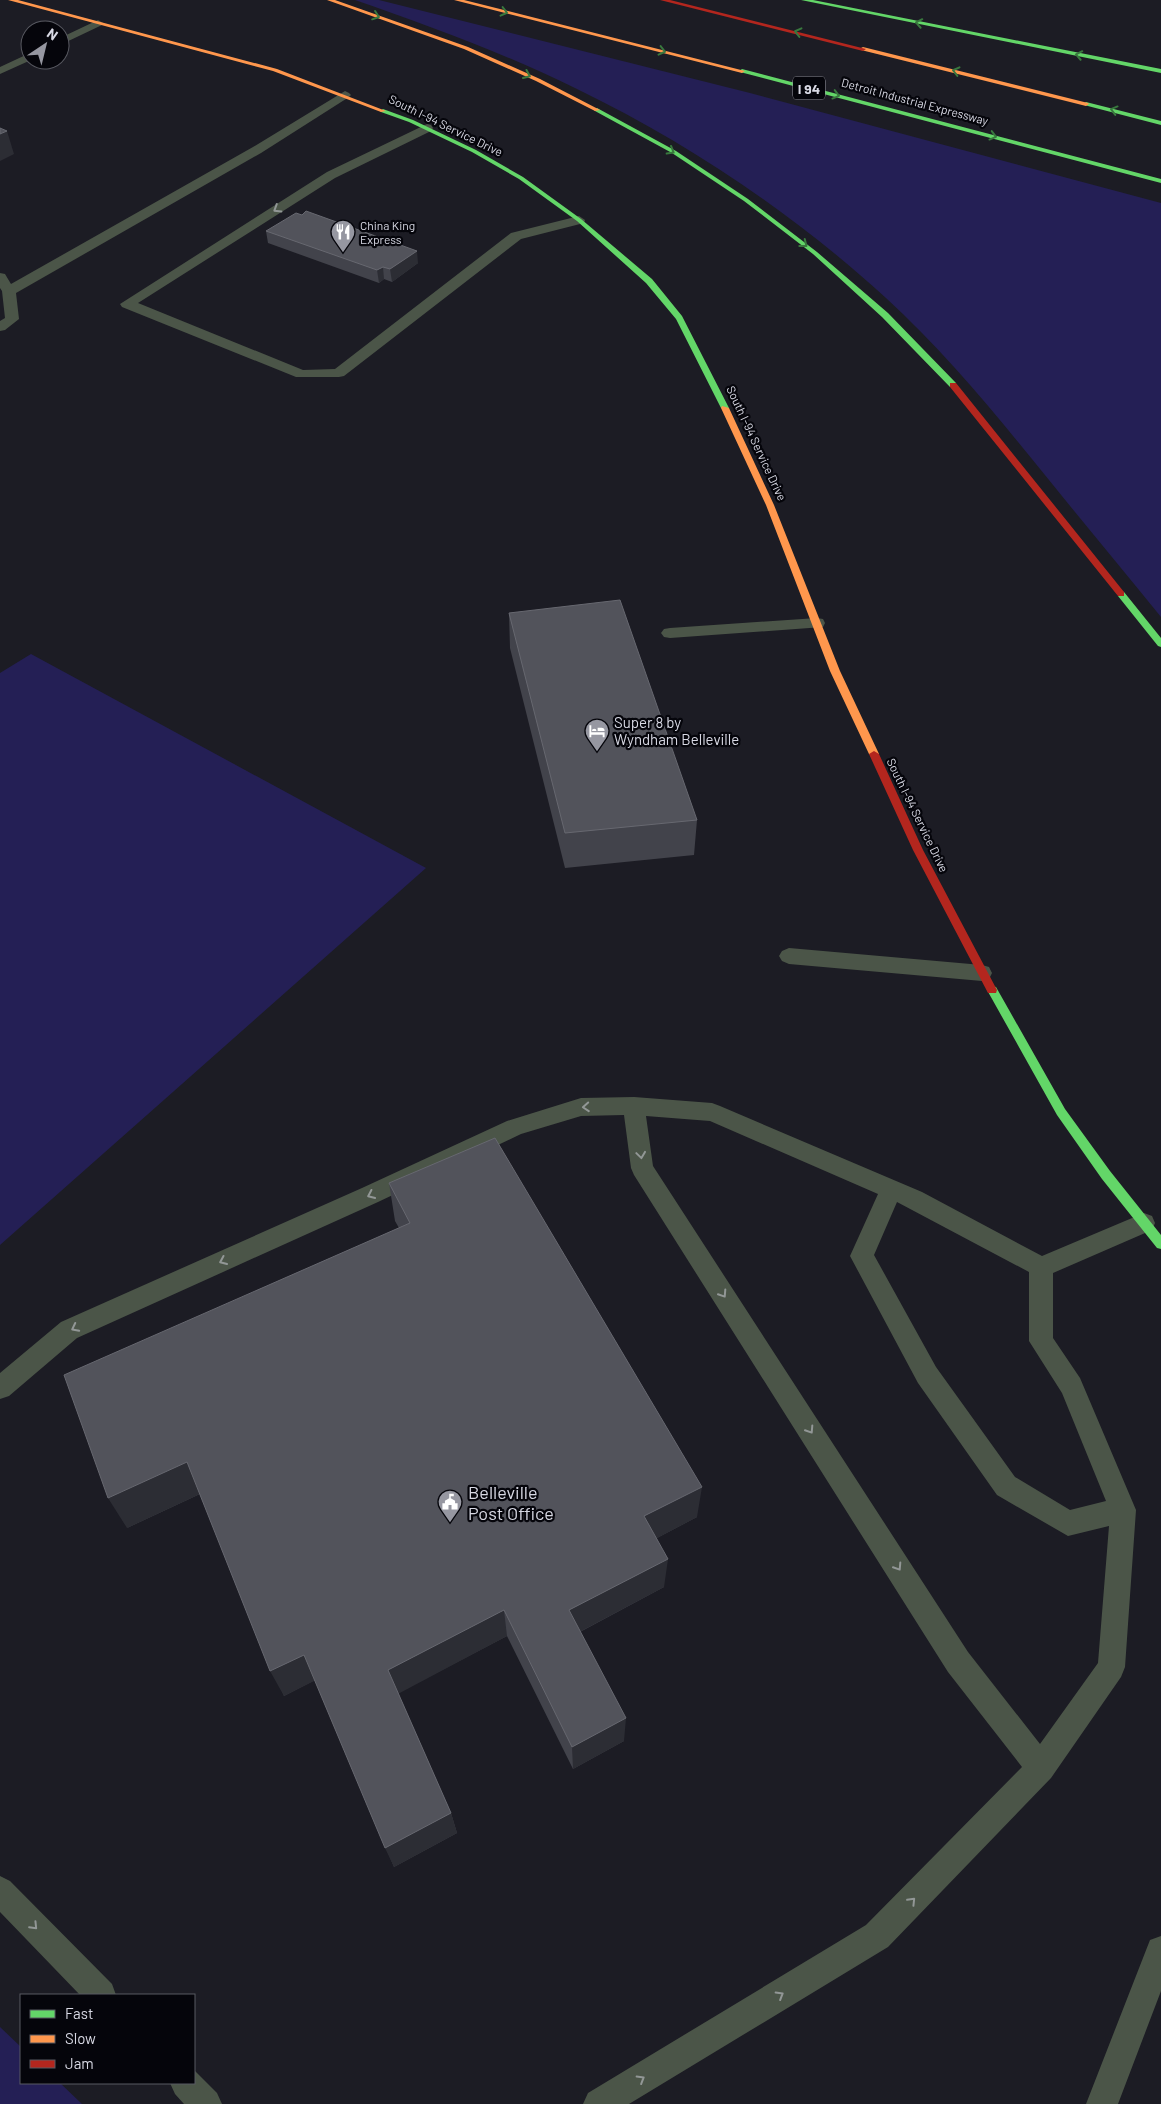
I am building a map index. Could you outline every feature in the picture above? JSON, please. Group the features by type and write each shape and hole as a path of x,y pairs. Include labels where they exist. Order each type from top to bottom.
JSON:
{"main road":[{"name":"South I-94 Service Drive","path":"11,0 274,70 345,95 427,128 474,151 521,178 579,220 649,281 679,318 746,448 777,519 836,673 918,850 982,973 1061,1112 1106,1175 1161,1244"},
{"path":"330,0 466,48 538,80 600,112 682,157 746,200 808,248 885,315 951,382 1161,644"},
{"name":"Detroit Industrial Expressway","path":"457,0 778,80 1161,181"},
{"path":"663,0 1031,89 1161,123"},
{"path":"804,0 1161,72"}],"lane":[{"path":"70,37 98,23"},
{"path":"0,71 20,61"},
{"path":"10,291 257,150 345,95"},
{"path":"427,128 318,184 127,304 301,374 339,372 516,236 579,220"},
{"path":"0,277 10,291 12,320 0,326"},
{"path":"670,633 817,623"},
{"path":"789,956 982,973"},
{"path":"0,1388 69,1330 515,1128 581,1107 634,1106 712,1112 914,1199 1041,1267"},
{"path":"634,1106 642,1168 958,1662 1041,1768"},
{"path":"892,1189 862,1256 927,1375 1006,1486 1068,1523 1123,1510"},
{"path":"1041,1267 1144,1223"},
{"path":"599,2104 877,1936 1041,1768 1110,1667 1123,1510 1071,1386 1041,1341 1041,1267"},
{"path":"0,1891 100,1994"},
{"path":"1102,2104 1161,1951"},
{"path":"187,2084 206,2104"}],"shaded area":[{"path":"355,0 379,0 750,93 1161,203 1161,617 971,386 930,341 851,267 778,209 660,133 577,89 495,52"},
{"path":"31,654 426,868 0,1245 0,673"},
{"path":"0,2027 20,2046 20,2084 61,2084 82,2104 0,2104"}],"building":[{"path":"0,128 7,131 0,134"},
{"path":"306,211 417,251 390,269 383,267 377,270 266,231 296,213 302,215"},
{"name":"Super 8 by Wyndham Belleville","path":"620,600 697,820 565,833 509,613"},
{"name":"Belleville Post Office","path":"495,1138 702,1487 644,1516 668,1559 569,1610 626,1718 572,1747 504,1610 388,1670 451,1813 385,1848 304,1655 270,1671 187,1462 108,1498 64,1375 410,1223 389,1183"}],"traffic: fast":[{"path":"804,0 1161,71"},
{"path":"742,71 1161,181"},
{"path":"1086,104 1161,123"},
{"path":"597,110 674,152 746,200 815,253 885,315 953,385"},
{"path":"383,111 411,121 474,151 521,178 579,220 649,281 679,318 725,408"},
{"path":"1121,594 1161,644"},
{"path":"992,990 1061,1112 1106,1175 1161,1244"}],"traffic: slow":[{"path":"11,0 275,70 383,111"},
{"path":"330,0 466,48 538,80 597,110"},
{"path":"457,0 742,71"},
{"path":"863,49 1086,104"},
{"path":"725,408 770,505 835,671 874,754"}],"traffic: jam":[{"path":"663,0 863,49"},
{"path":"953,385 1121,594"},
{"path":"874,754 918,850 992,990"}],"place":[{"name":"China King Express","path":"343,253"},
{"name":"Super 8 by Wyndham Belleville","path":"597,752"},
{"name":"Belleville Post Office","path":"450,1523"}]}
